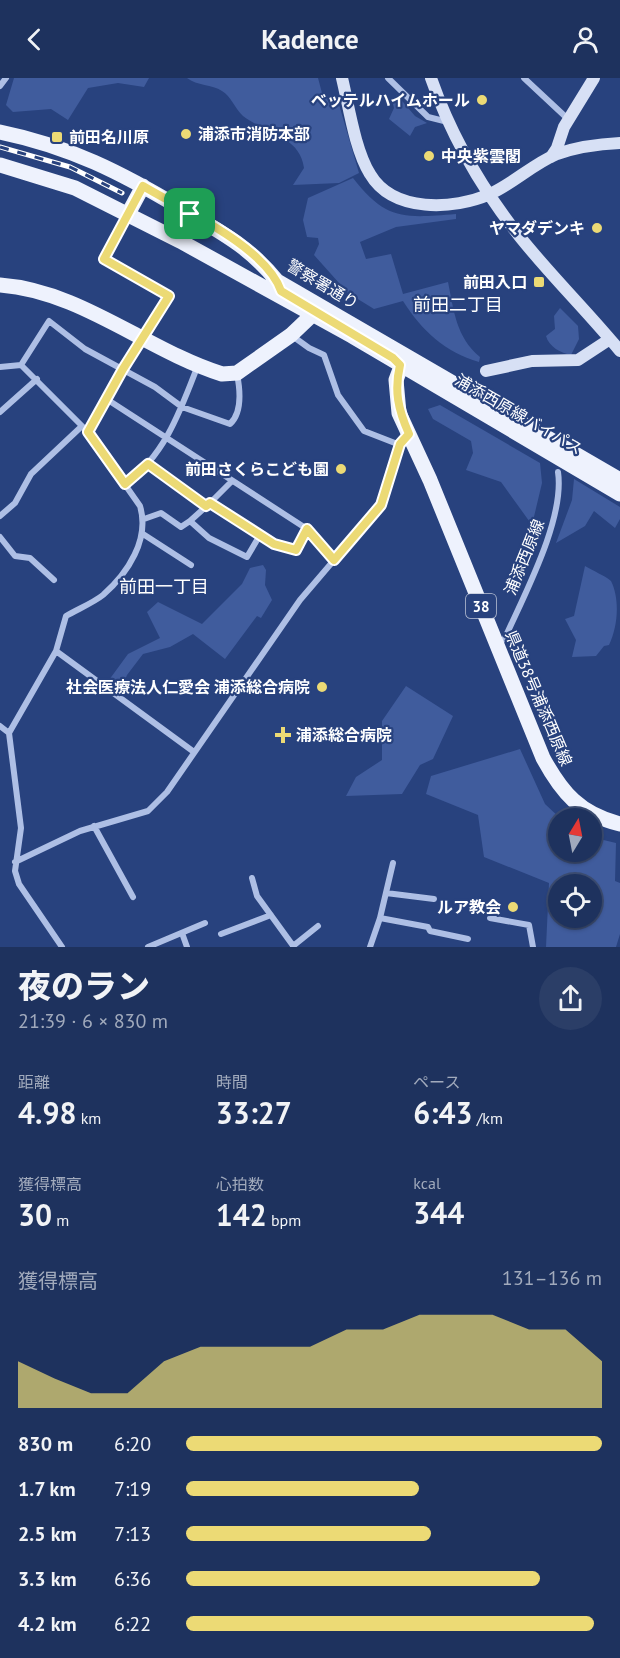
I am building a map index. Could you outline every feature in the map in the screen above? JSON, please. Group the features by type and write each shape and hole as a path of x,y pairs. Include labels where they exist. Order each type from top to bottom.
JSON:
{"main road":[{"name":"警察署通り","path":"0,132 36,140 76,153 143,186 236,241 258,257 277,281 403,359"},
{"name":"警察署通り","path":"0,165 65,185 128,214 311,315 403,359"},
{"path":"128,214 143,186"},
{"path":"0,285 34,290 69,303 198,365 222,374 237,373 291,335 311,315"},
{"name":"県道38号浦添西原線","path":"403,359 396,380 397,401 404,439 496,644 543,758 556,782 571,800 586,812 620,824"},
{"name":"浦添西原線バイパス","path":"403,359 620,480"},
{"name":"浦添西原線バイパス","path":"403,359 620,494"}],"street":[{"path":"0,86 6,78"},
{"path":"342,78 365,165 373,179 386,193 404,202 423,205 473,200 489,195 550,158 584,147 620,143"},
{"path":"388,78 428,117 448,122"},
{"path":"431,78 448,122 489,195 525,243 620,351"},
{"path":"524,78 569,120"},
{"path":"550,158 594,78"},
{"path":"569,120 566,131 568,140 584,147"},
{"path":"88,432 142,337 169,296 104,259 128,214"},
{"path":"21,365 49,321 85,349 123,369 182,407 230,424 234,420 241,393 237,373"},
{"path":"15,862 94,826 148,811 167,792 300,600 381,505 404,439 364,431 338,395 324,355 291,335"},
{"path":"486,371 532,361 578,360 610,339"},
{"path":"0,368 21,365 88,432 140,506 144,519 143,534 128,566 102,595 66,616 56,651 9,733 21,828 15,862 19,884 62,947"},
{"path":"125,484 148,464 166,438 182,407 198,365"},
{"path":"0,412 37,379"},
{"path":"108,400 307,529 334,560"},
{"path":"0,516 15,503 31,474 82,426"},
{"path":"148,464 208,505 274,544 296,550 307,529"},
{"name":"浦添西原線","path":"496,644 505,638 552,526 558,502 558,472"},
{"path":"144,519 161,513 181,526 190,521 232,481"},
{"path":"190,521 209,538 247,557 260,535"},
{"path":"143,534 191,565"},
{"path":"0,537 15,556 30,558 54,580"},
{"path":"56,651 194,752"},
{"path":"0,726 9,733"},
{"path":"94,826 133,897"},
{"path":"370,947 380,918 393,863"},
{"path":"252,878 257,896 294,946 318,926"},
{"path":"386,893 434,899"},
{"path":"221,934 271,915"},
{"path":"380,918 428,927 430,931 468,939"},
{"path":"490,918 529,925 533,947"},
{"path":"148,947 205,923"},
{"path":"182,933 187,947"}],"shaded area":[{"path":"14,78 149,78 144,87 118,83 88,88 68,120 51,109 13,112 6,105"},
{"path":"187,78 318,78 322,93 338,101 359,173 339,183 293,185 304,168 296,149 280,136 243,116 222,91"},
{"path":"397,95 415,116 427,123 415,127 410,136 389,119 394,108 392,100"},
{"path":"353,178 376,202 398,214 423,216 456,214 456,219 396,227 360,242 366,259 391,254 403,294 448,282 457,323 466,341 480,357 479,362 455,352 435,339 418,322 403,301 374,309 348,293 314,255 319,244 318,238 307,237 303,220 308,198"},
{"path":"560,308 578,326 579,339 571,355 556,349 546,336 555,329 554,316"},
{"path":"440,405 540,463 542,483 532,525 501,482 466,470 473,453 471,441 433,419 428,409"},
{"path":"574,479 620,507 620,519 615,528 594,511 585,526 556,543 572,500"},
{"path":"263,565 266,570 265,585 272,600 261,618 257,616 225,659 193,634 170,647 143,654 127,675 121,689 109,680 128,654 160,638 147,612 158,602 202,624 242,584 250,568"},
{"path":"585,566 611,581 617,604 616,621 609,645 604,646 596,656 572,657 576,640 565,619 574,616"},
{"path":"406,686 453,716 433,759 420,765 402,794 346,796 356,777 382,760 382,721"},
{"path":"520,749 545,804 549,808 548,862 602,862 602,840 616,843 615,881 620,883 620,934 616,947 546,947 548,904 548,928 602,928 602,874 548,874 548,883 484,857 478,815 426,794 431,776"}],"railway":[{"path":"0,147 70,167 122,193"}],"place":[{"name":"ベッテルハイムホール","path":"482,100"},
{"name":"浦添市消防本部","path":"186,134"},
{"name":"前田名川原","path":"57,137"},
{"name":"中央紫雲閣","path":"429,156"},
{"name":"ヤマダデンキ","path":"597,228"},
{"name":"前田入口","path":"539,282"},
{"name":"前田さくらこども園","path":"341,469"},
{"name":"社会医療法人仁愛会 浦添総合病院","path":"322,687"},
{"name":"浦添総合病院","path":"283,735"},
{"name":"ルア教会","path":"513,907"}],"district":[{"name":"前田二丁目","path":"458,304"},
{"name":"前田一丁目","path":"164,586"}],"route":[{"path":"143,186 190,214 258,257 277,281 281,291 393,358 400,365 396,380 397,401 399,413 409,434 400,444 381,505 334,560 307,529 296,550 274,544 210,503 206,506 148,464 143,471 125,484 88,432 108,400 123,369 169,296 104,259 143,186"}]}
